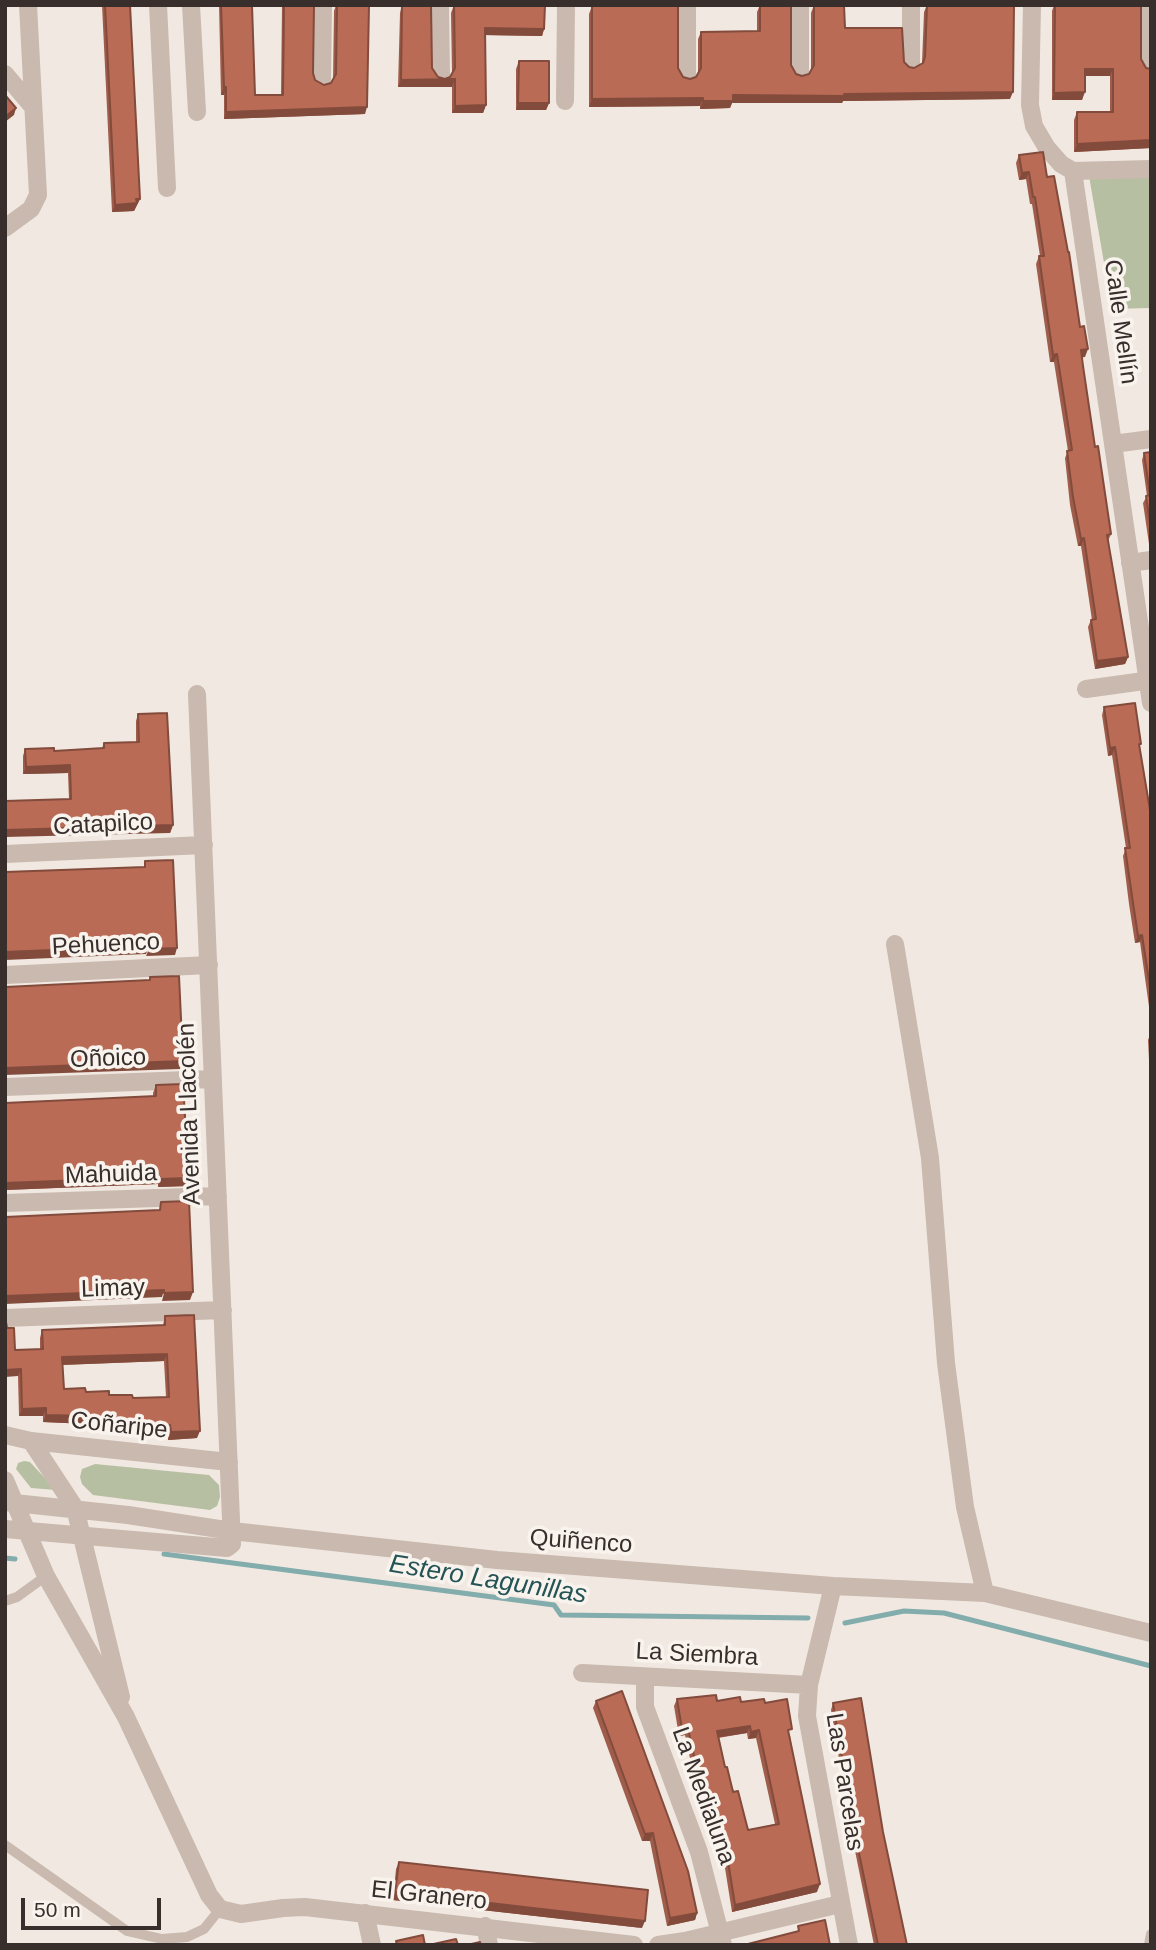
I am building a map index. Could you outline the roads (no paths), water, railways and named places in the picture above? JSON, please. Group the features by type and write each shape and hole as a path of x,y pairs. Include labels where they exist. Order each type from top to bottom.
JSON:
{"street":[{"path":"5,228 31,209 38,195 28,5"},
{"path":"158,5 167,188"},
{"path":"191,5 197,112"},
{"path":"322,82 323,5"},
{"path":"440,5 441,75"},
{"path":"565,101 566,5"},
{"path":"687,5 687,75"},
{"path":"800,5 800,72"},
{"path":"911,5 911,64"},
{"path":"1032,5 1029,97 1039,137 1061,164 1073,171 1151,169"},
{"path":"1150,5 1150,66"},
{"path":"5,74 33,107"},
{"name":"Calle Mellín","path":"1073,171 1151,703"},
{"path":"1113,444 1151,439"},
{"path":"1130,563 1151,559"},
{"path":"1086,689 1149,680"},
{"name":"Avenida Llacolén","path":"197,694 232,1531"},
{"name":"Catapilco","path":"5,854 204,845"},
{"path":"895,944 930,1158 946,1363 965,1507 985,1593"},
{"name":"Pehuenco","path":"5,975 209,965"},
{"name":"Oñoico","path":"5,1087 213,1079"},
{"name":"Mahuida","path":"5,1203 218,1196"},
{"name":"Limay","path":"5,1318 223,1310"},
{"name":"Coñaripe","path":"5,1435 31,1441 229,1462"},
{"path":"31,1441 75,1508 126,1717"},
{"path":"5,1480 10,1502 28,1531 46,1576 126,1717 209,1895 220,1909"},
{"name":"Quiñenco","path":"10,1502 75,1508 232,1531 497,1560 833,1586 985,1593 1151,1633"},
{"path":"5,1529 227,1548 232,1544 232,1531"},
{"name":"Las Parcelas","path":"833,1586 809,1685 807,1709 849,1945"},
{"name":"La Siembra","path":"582,1673 809,1685"},
{"name":"La Medialuna","path":"645,1676 645,1707 705,1870 721,1939"},
{"path":"657,1945 721,1939 840,1903"},
{"name":"El Granero","path":"220,1909 241,1914 293,1907 365,1913 634,1945"},
{"path":"365,1913 372,1945"},
{"path":"485,1926 489,1945"}],"lane":[{"path":"5,1601 18,1597 46,1576"},
{"path":"5,1845 127,1931 162,1939 187,1937 204,1928 220,1909"},
{"path":"1149,1945 1151,1934"}],"waterway":[{"name":"Estero Lagunillas","path":"164,1554 554,1605 561,1615 808,1618"},
{"name":"Estero Lagunillas","path":"5,1558 15,1559"},
{"name":"Estero Lagunillas","path":"845,1623 904,1611 944,1613 1151,1666"}]}
